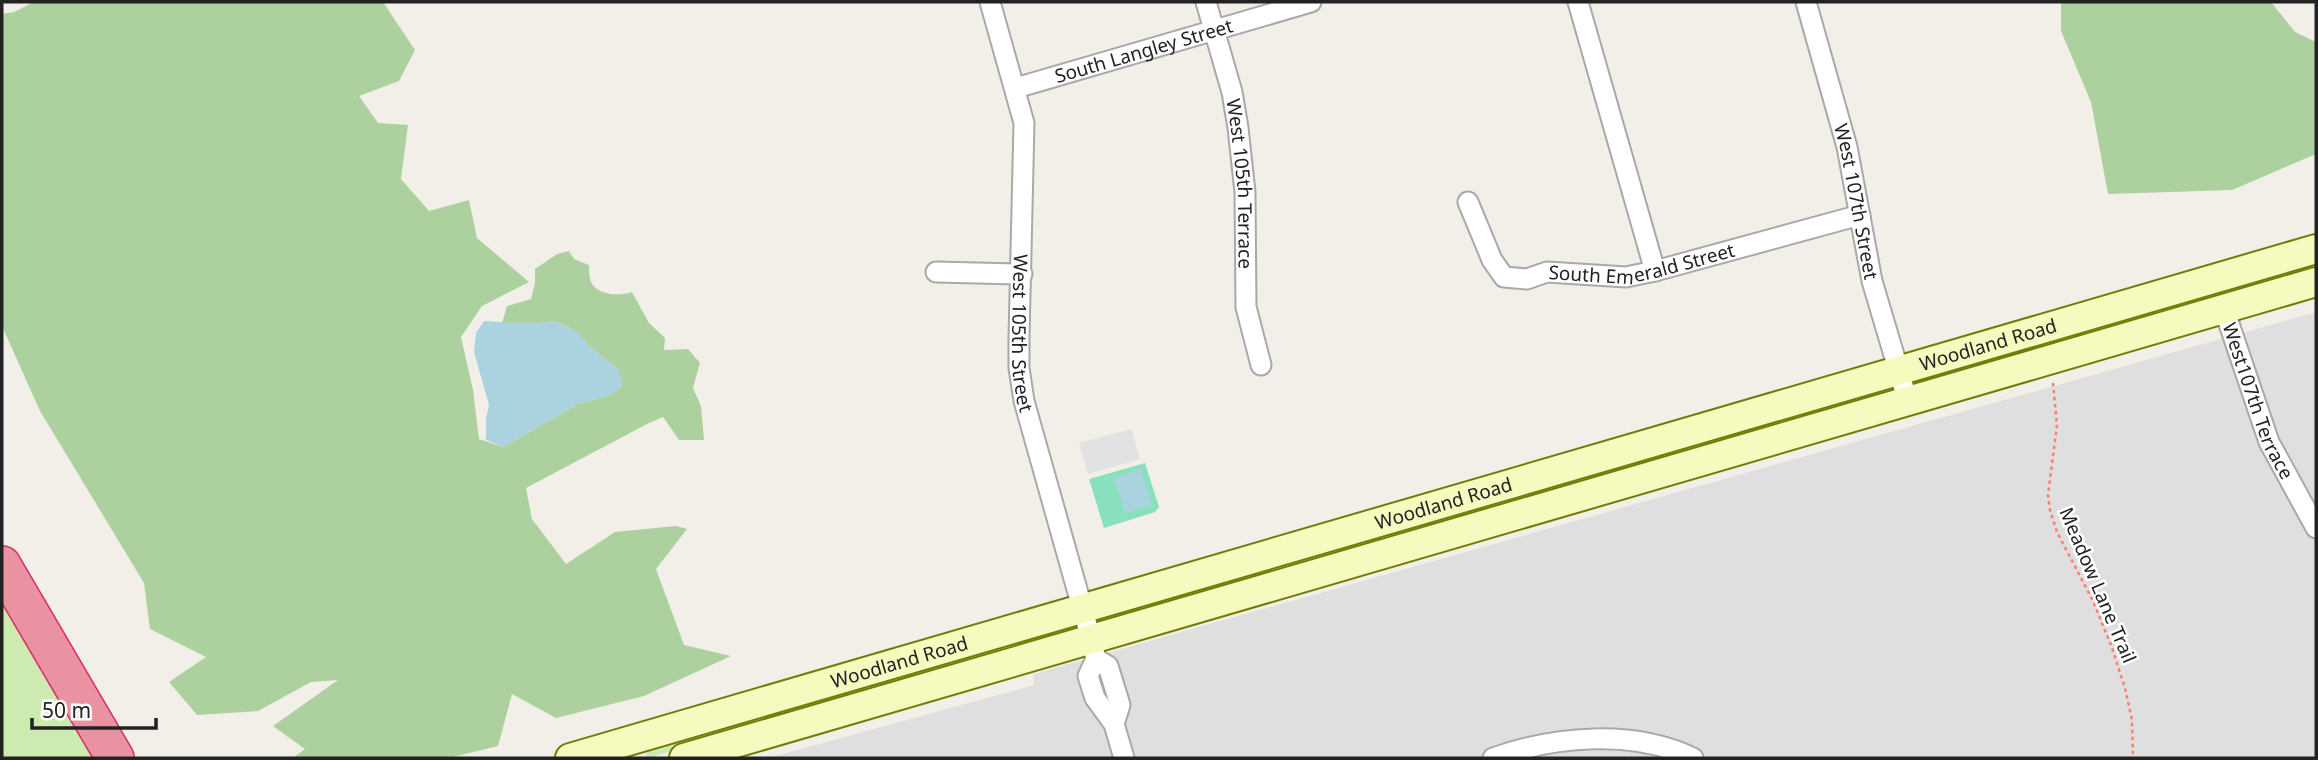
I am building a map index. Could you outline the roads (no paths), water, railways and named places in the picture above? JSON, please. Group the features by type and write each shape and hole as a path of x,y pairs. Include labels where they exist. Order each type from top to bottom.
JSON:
{"highway":[{"path":"2,565 115,758"}],"main road":[{"name":"Woodland Road","path":"570,758 617,750 1082,609 2316,249"},
{"name":"Woodland Road","path":"684,758 1094,649 1908,402 2316,282"}],"street":[{"name":"West 105th Street","path":"990,2 1024,123 1019,358 1024,401 1094,649 1088,676 1095,698 1114,724 1124,758"},
{"name":"West 105th Terrace","path":"1206,2 1238,128 1245,192 1245,307 1261,365"},
{"name":"South Langley Street","path":"1016,88 1311,2"},
{"path":"1578,2 1655,271"},
{"name":"West 107th Street","path":"1806,2 1844,135 1872,281 1908,402"},
{"name":"South Emerald Street","path":"1468,202 1492,260 1504,277 1527,279 1547,272 1626,276 1655,271 1860,215"},
{"path":"936,272 1022,274"},
{"name":"West107th Terrace","path":"2224,309 2269,443 2312,507 2316,528"},
{"path":"1493,758 1547,744 1588,740 1626,740 1663,746 1693,758"}],"water":[{"path":"484,321 530,324 554,321 576,331 591,348 618,369 622,387 613,394 578,404 503,447 486,440 489,405 474,352 476,333"},
{"path":"1141,469 1152,505 1125,513 1114,478"}]}
